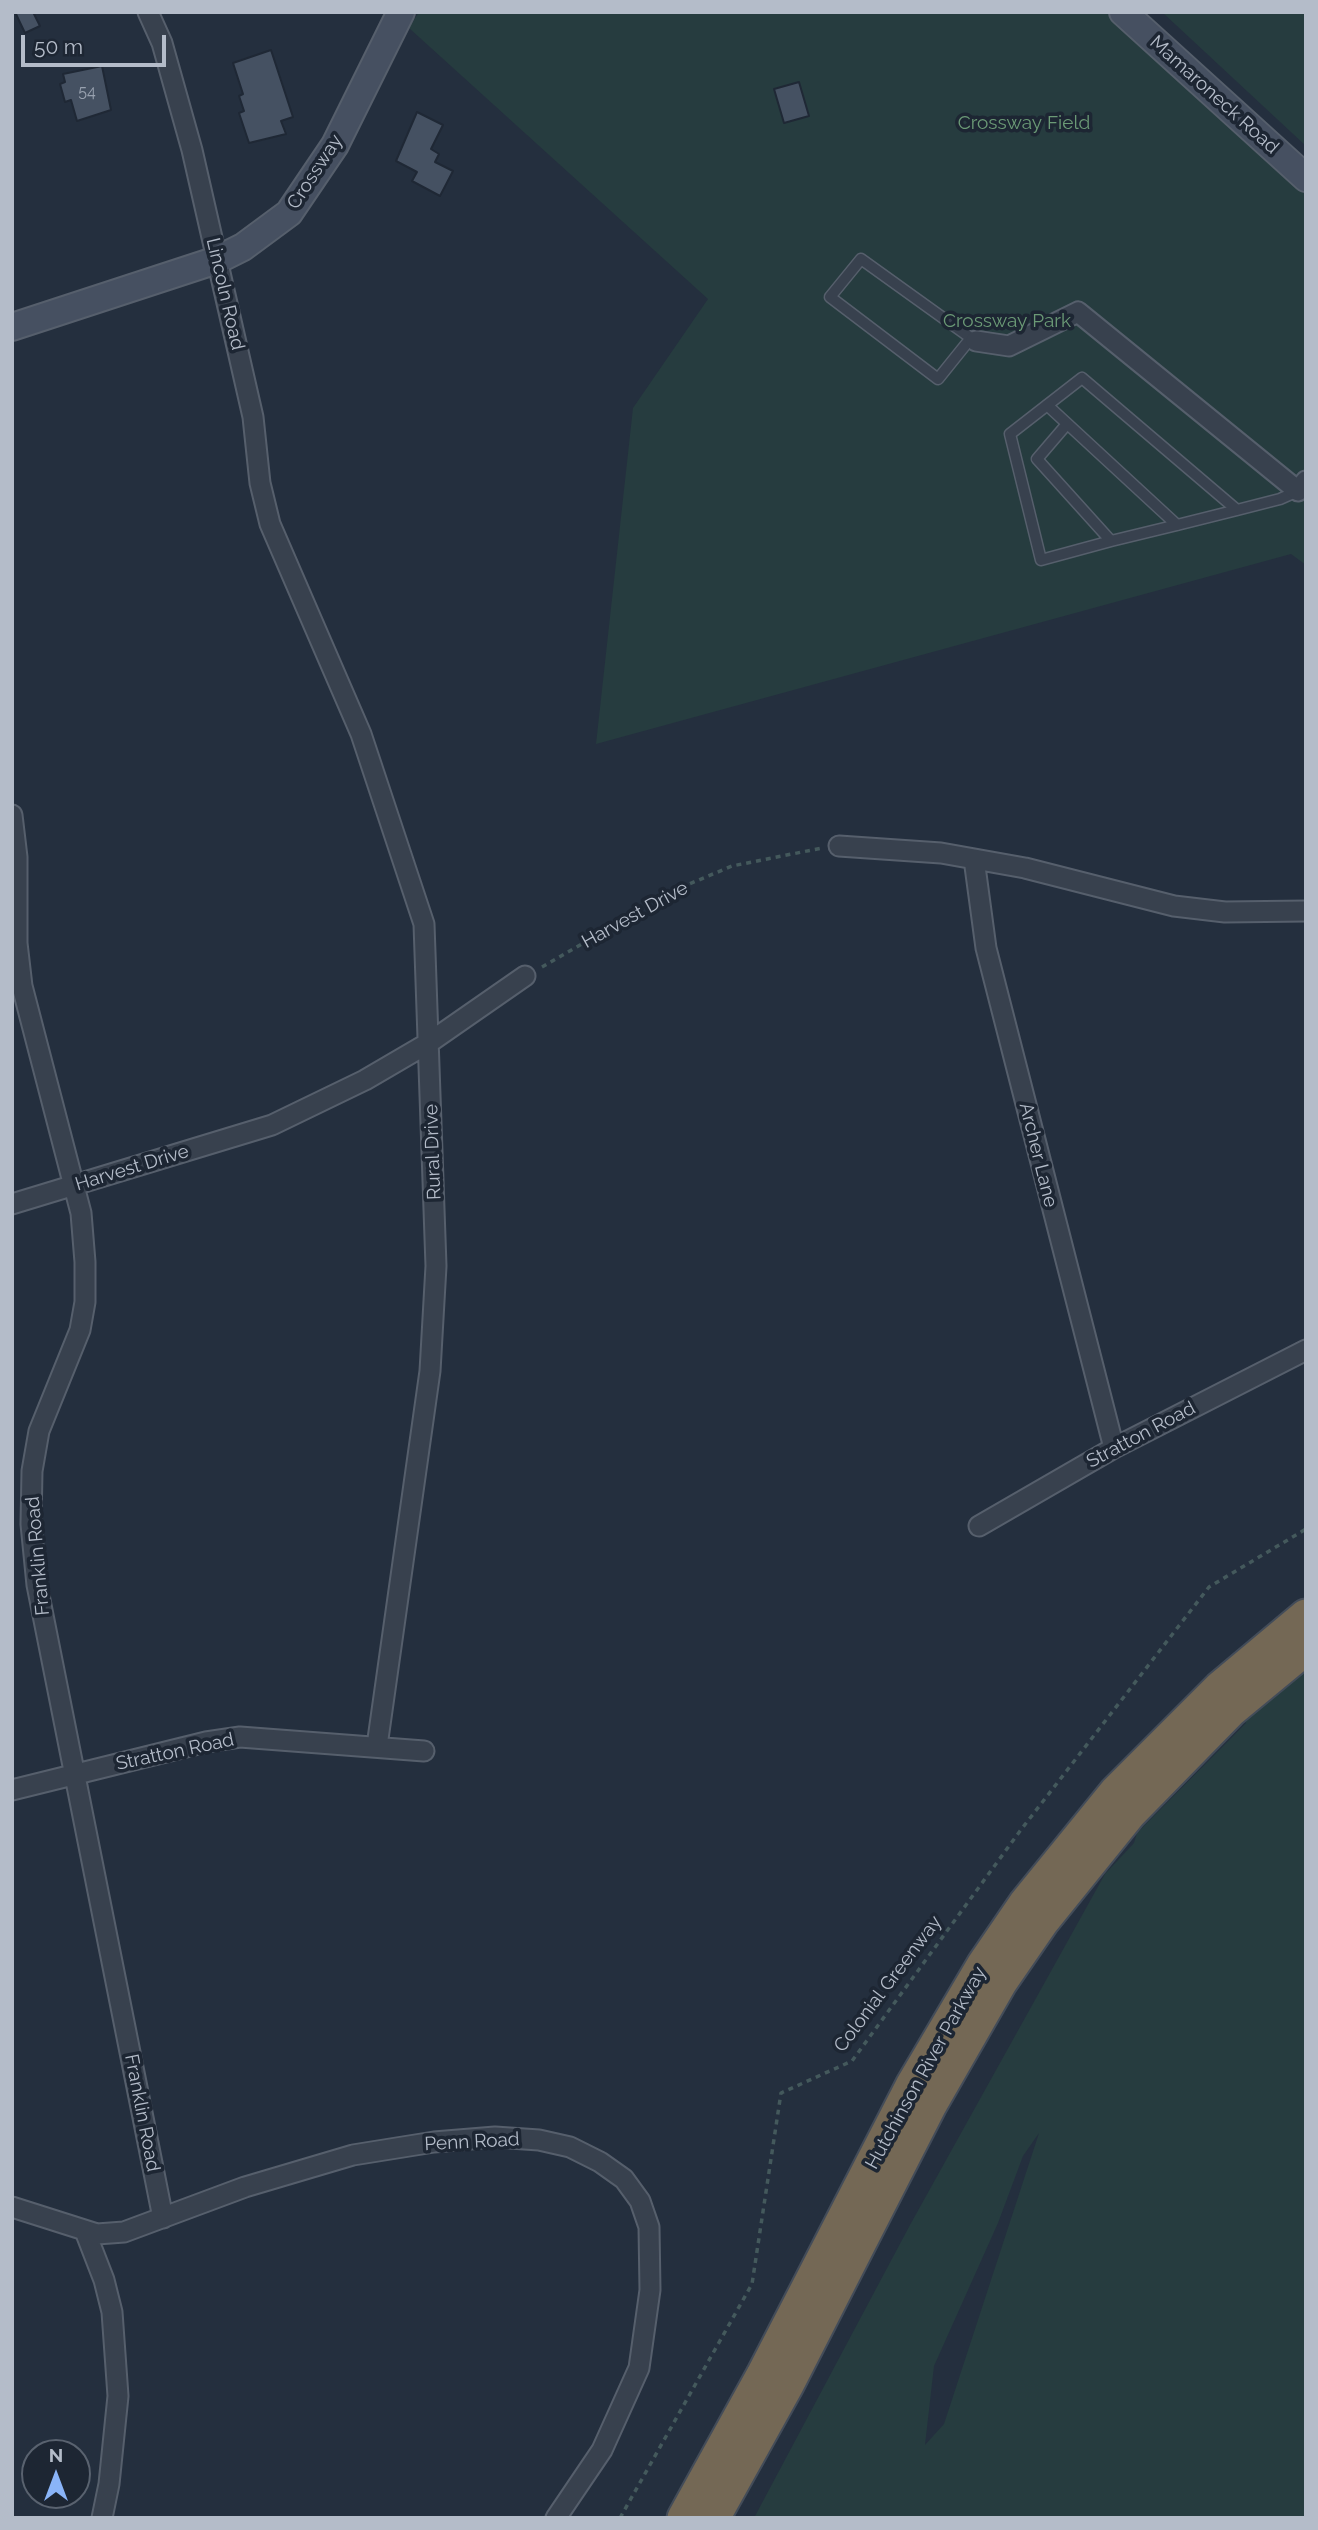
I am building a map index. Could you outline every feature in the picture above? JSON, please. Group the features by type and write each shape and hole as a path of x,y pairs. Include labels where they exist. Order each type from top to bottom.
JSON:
{"highway":[{"name":"Hutchinson River Parkway","path":"684,2518 763,2375 912,2086 991,1954 1025,1904 1116,1792 1220,1688 1306,1616"},
{"name":"Hutchinson River Parkway","path":"713,2518 787,2385 946,2073 1000,1983 1042,1922 1130,1813 1231,1710 1306,1648"}],"street":[{"name":"Lincoln Road","path":"148,12 162,43 217,260 253,417 260,483 270,524 292,578"},
{"name":"Crossway","path":"12,327 217,260 243,247 289,214 335,145 401,12"},
{"name":"Mamaroneck Road","path":"1123,12 1306,178"},
{"path":"974,339 1009,346 1077,312 1302,486"},
{"name":"Rural Drive","path":"292,578 328,654 361,734 424,924 436,1266 430,1371 377,1746"},
{"name":"Franklin Road","path":"12,816 17,857 17,943 22,986 81,1213 85,1302 80,1330 40,1431 32,1471 31,1524 37,1585 163,2218"},
{"path":"839,846 901,849 1025,868 1174,906 1225,912 1306,911"},
{"name":"Archer Lane","path":"974,859 986,948 1114,1448"},
{"name":"Harvest Drive","path":"12,1204 272,1125 365,1080 430,1042 525,976"},
{"name":"Stratton Road","path":"979,1526 1114,1448 1306,1350"},
{"name":"Stratton Road","path":"12,1790 206,1742 240,1737 424,1751"},
{"name":"Penn Road","path":"12,2207 85,2231 124,2232 245,2187 353,2155 446,2141 495,2137 550,2142 570,2147 624,2179 640,2201 649,2227 650,2290 639,2368 602,2449 556,2518"},
{"path":"85,2231 104,2280 112,2312 118,2396 109,2484 102,2518"}],"lane":[{"path":"862,259 974,339 938,379 830,297 862,259"},
{"path":"1237,510 1082,378 1010,434 1041,560 1111,541 1177,526 1280,499 1302,486"},
{"path":"1047,405 1177,526"},
{"path":"1067,424 1037,459 1111,541"}],"path":[{"name":"Harvest Drive","path":"525,976 675,890 732,866 787,852 839,846"},
{"name":"Colonial Greenway","path":"620,2518 752,2284 781,2093 852,2061 1020,1831 1209,1587 1306,1529"}],"green space":[{"name":"Crossway Park","path":"419,12 1110,12 1306,193 1306,565 1291,554 596,744 633,408 708,299 409,28"},
{"path":"1162,12 1306,12 1306,146"},
{"path":"1306,1662 1306,2518 754,2518 910,2225 1105,1874 1134,1843 1137,1833 1246,1723 1241,1714","holes":["1039,2133 944,2424 925,2445 934,2366 998,2223 1023,2156"]}],"building":[{"path":"15,12 33,12 40,26 25,33"},
{"path":"271,50 293,117 281,121 286,134 249,143 239,113 244,111 239,96 243,94 233,63"},
{"path":"102,66 111,110 77,121 71,100 65,102 60,84 65,82 63,74"},
{"path":"799,82 809,116 784,123 774,89"},
{"path":"417,112 443,125 431,149 439,154 435,162 453,171 440,196 412,181 417,172 396,161"}],"park label":[{"name":"Crossway Field","path":"1024,123"}]}
